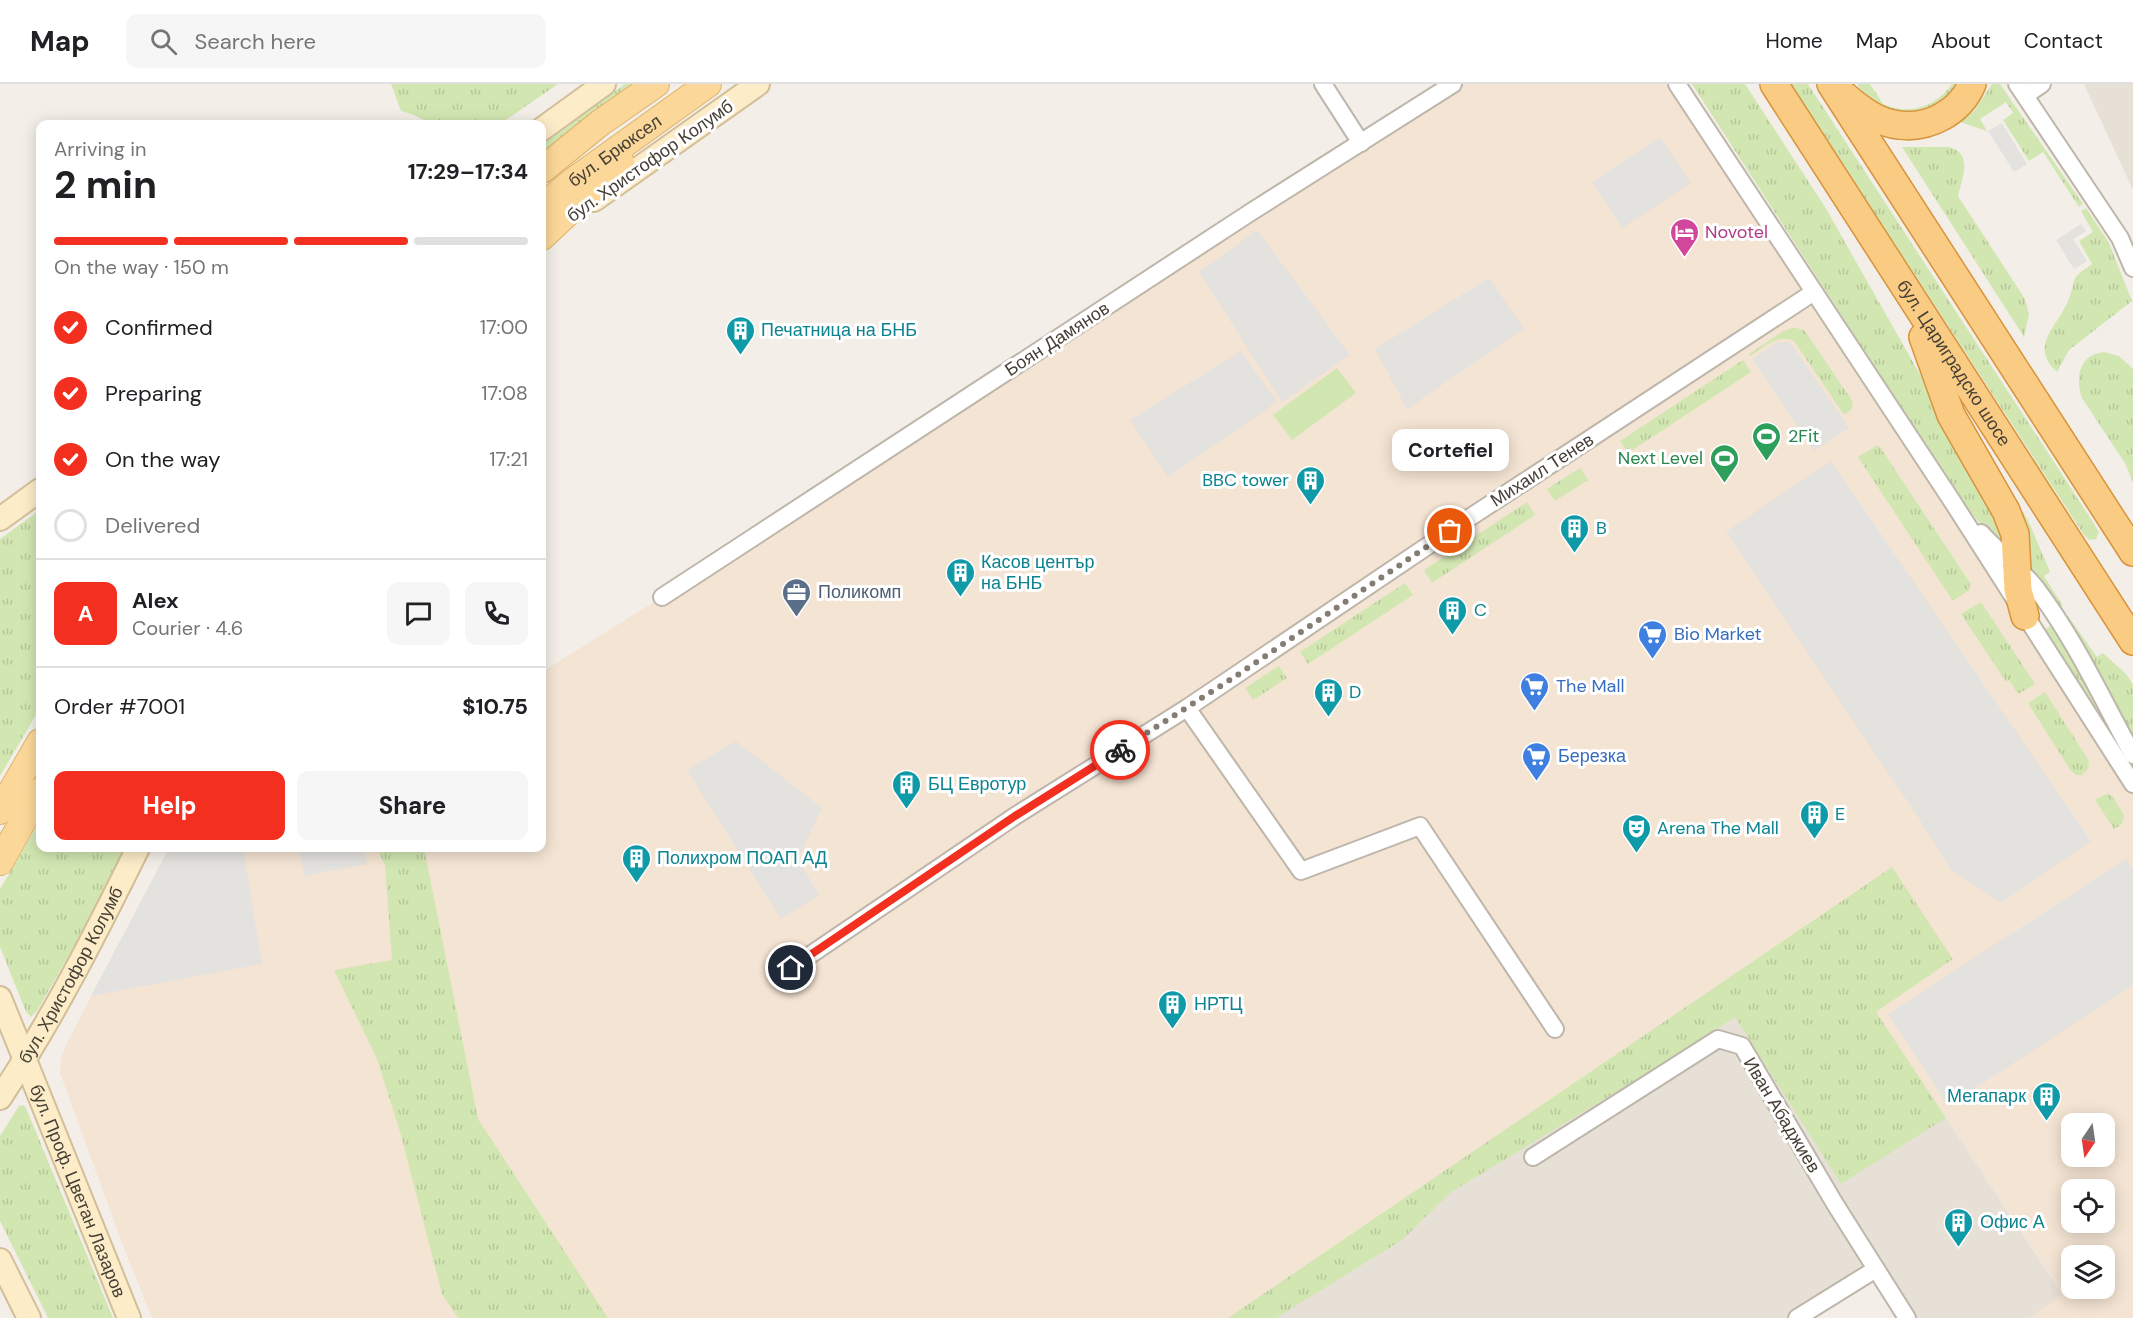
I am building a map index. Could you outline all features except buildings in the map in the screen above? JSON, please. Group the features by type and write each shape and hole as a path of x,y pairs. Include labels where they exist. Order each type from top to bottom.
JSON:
{"highway":[{"name":"бул. Цариградско шосе","path":"1774,84 2133,641"},
{"path":"1833,84 1859,108 1886,122 1914,125 1941,117 1962,102 1972,84"},
{"path":"1833,84 2133,552"},
{"path":"1908,294 1951,415 2006,511 2015,534 2018,590 2025,616"}],"main road":[{"path":"546,126 604,84"},
{"name":"бул. Брюксел","path":"546,167 600,123 656,84"},
{"name":"бул. Христофор Колумб","path":"546,234 758,84"},
{"path":"546,233 698,91"},
{"name":"бул. Брюксел","path":"546,204 573,181 698,91"},
{"path":"0,519 36,493"},
{"path":"0,812 36,749"},
{"path":"0,862 36,799"},
{"name":"бул. Христофор Колумб","path":"3,1091 26,1060 92,942 136,852"},
{"name":"бул. Проф. Цветан Лазаров","path":"0,998 129,1318"},
{"path":"0,1260 29,1318"}],"street":[{"path":"1323,84 1361,143"},
{"name":"Боян Дамянов","path":"662,597 1241,219 1453,84"},
{"path":"1677,84 1952,501 2133,784"},
{"path":"2042,84 2022,90 2120,238 2133,268"},
{"name":"Михаил Тенев","path":"791,968 1015,816 1187,708 1469,518 1814,292"},
{"path":"1952,501 1992,545 2017,566 2036,589 2074,646 2133,755"},
{"path":"1187,708 1301,871 1420,826 1555,1029"},
{"name":"Иван Абаджиев","path":"1533,1157 1718,1039 1742,1046 1907,1318"},
{"path":"1797,1318 1876,1269"}],"shaded area":[{"path":"1454,84 1677,84 2133,784 2133,1318 2030,1318 2061,1295 2061,1299 2115,1299 2115,1245 2061,1245 2061,1291 1876,1012 1892,867 1228,1318 152,1318 60,1073 61,1059 67,1043 167,852 546,852 546,670 662,597"},
{"path":"2084,84 2133,84 2133,190"},
{"path":"2002,123 2027,164 2014,172 1988,131"},
{"path":"1660,137 1691,183 1622,228 1592,182"},
{"path":"2081,224 2086,231 2073,239 2087,261 2074,269 2056,240"},
{"path":"1257,230 1350,355 1282,402 1199,272"},
{"path":"1489,278 1524,329 1407,409 1375,349"},
{"path":"1777,343 1791,343 1849,428 1814,451 1752,359"},
{"path":"1241,351 1277,402 1168,477 1130,420"},
{"path":"1831,461 2091,841 2001,903 1951,870 1918,817 1726,532"},
{"path":"736,741 822,808 798,859 819,895 781,919 687,770"},
{"path":"167,852 244,852 262,964 91,996"},
{"path":"300,852 365,852 367,864 304,876"},
{"path":"2126,859 2133,869 2133,985 1948,1106 1888,1014"},
{"path":"1892,867 1876,1012 2061,1292 2061,1296 2030,1318 1907,1318 1875,1269 1797,1318 1228,1318"}],"green space":[{"path":"391,84 558,84 506,120 424,120 401,111"},
{"path":"625,84 639,84 546,152 546,140"},
{"path":"1692,84 1745,84 1825,207 1985,489 2009,550 1990,534 1966,508"},
{"path":"1791,84 1808,84 2091,519 2099,532 2096,539 2089,540 2084,535"},
{"path":"1857,84 1870,84 1883,104 1892,108 1912,109 1930,104 1952,84 1957,84 1939,103 1928,109 1904,113 1892,112 1880,107 1868,99"},
{"path":"1992,84 2000,84 2083,204 2079,207 2043,152 2029,161 2003,120 2013,113 2006,102 1980,119 1987,131 1960,122 1974,111"},
{"path":"1902,147 1948,147 1961,154 1964,167 1958,196 2025,299 2029,314 2024,337"},
{"path":"2086,208 2109,243 2132,301 2069,350 2057,372 2049,363 2045,345 2068,301 2074,280 2092,264 2079,241 2093,232 2081,211"},
{"path":"1792,328 1805,331 1853,402 1851,410 1844,415 1794,341 1776,340 1750,356 1749,354 1782,332"},
{"path":"2104,352 2119,356 2133,369 2133,483 2126,465 2082,398 2080,390 2079,375 2084,362 2089,357"},
{"path":"1743,360 1751,372 1628,453 1620,441"},
{"path":"1337,368 1356,393 1292,440 1273,415"},
{"path":"1965,424 2028,520 2050,572 2044,576 2063,606 2056,610 2025,567"},
{"path":"1876,446 1880,447 1970,583 1969,590 1953,601 1858,457"},
{"path":"1580,468 1588,480 1555,501 1547,489"},
{"path":"1527,502 1535,515 1432,583 1424,570"},
{"path":"36,513 36,715 0,776 0,539"},
{"path":"1405,583 1413,595 1308,664 1300,652"},
{"path":"1981,602 2035,684 2018,694 2009,680 2006,682 1961,614"},
{"path":"2068,616 2097,657 2103,653 2127,675 2133,685 2133,744 2062,620"},
{"path":"2055,623 2118,742 2115,742 2044,630"},
{"path":"1279,666 1287,678 1253,700 1245,688"},
{"path":"2045,692 2089,761 2088,769 2082,775 2076,775 2071,771 2028,703"},
{"path":"2108,794 2112,796 2124,815 2122,824 2114,829 2095,800"},
{"path":"36,828 36,852 124,852 95,909 37,1011 31,1017 26,1012 0,947 0,889"},
{"path":"379,852 425,852 478,1119 608,1318 458,1318 442,1294 401,1135 377,1059 334,970 392,960 385,865"},
{"path":"1892,867 1953,959 1876,1012 1946,1118 1841,1184 1735,1017 1450,1193 1402,1240 1276,1318 1228,1318"},
{"path":"23,1105 113,1318 48,1318 0,1221 0,1136 19,1106"}],"way so far":[{"path":"1120,750 1233,678 1450,531"}],"place":[{"name":"Novotel","path":"1684,258"},
{"name":"Печатница на БНБ","path":"740,356"},
{"name":"2Fit","path":"1767,462"},
{"name":"Next Level","path":"1724,484"},
{"name":"BBC tower","path":"1310,506"},
{"name":"Cortefiel","path":"1450,531"},
{"name":"B","path":"1575,554"},
{"name":"Касов център на БНБ","path":"960,598"},
{"name":"Поликомп","path":"797,618"},
{"name":"C","path":"1453,636"},
{"name":"Bio Market","path":"1653,660"},
{"name":"The Mall","path":"1535,712"},
{"name":"D","path":"1328,718"},
{"name":"Березка","path":"1537,782"},
{"name":"БЦ Евротур","path":"907,810"},
{"name":"E","path":"1814,840"},
{"name":"Arena The Mall","path":"1636,854"},
{"name":"Полихром ПОАП АД","path":"636,884"},
{"name":"НРТЦ","path":"1173,1030"},
{"name":"Мегапарк","path":"2047,1122"},
{"name":"Офис А","path":"1959,1248"}],"route":[{"path":"791,968 1015,816 1120,750"}]}
